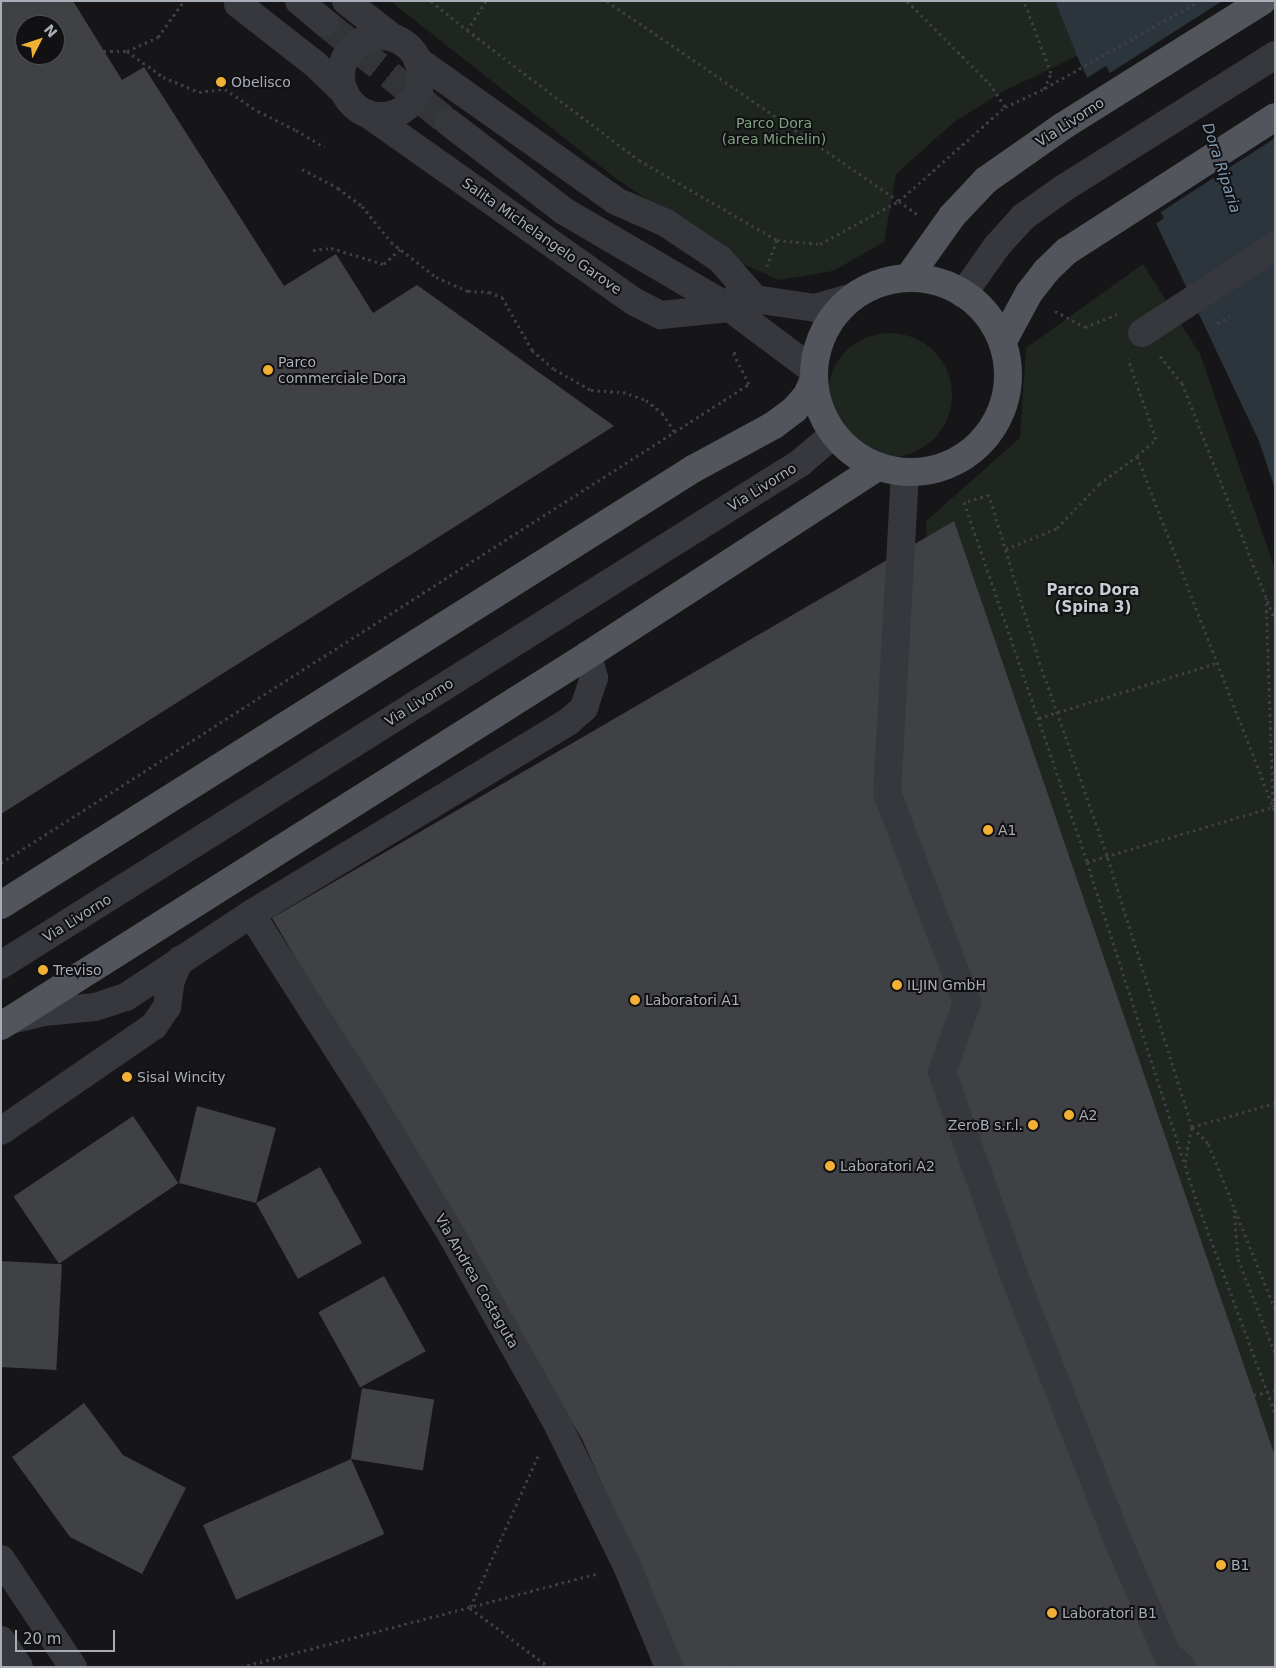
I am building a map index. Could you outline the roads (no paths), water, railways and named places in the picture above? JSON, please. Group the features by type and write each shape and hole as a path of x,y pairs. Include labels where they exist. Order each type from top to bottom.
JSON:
{"main road":[{"name":"Via Livorno","path":"908,278 946,224 986,180 1063,126 1262,1"},
{"path":"1003,341 1028,294 1046,271 1080,241 1275,116"},
{"path":"1,905 692,469 774,425 795,409 807,395 813,375 816,348 822,334 839,310 853,297 882,282 908,278 931,280 948,285 981,307 994,323 1003,341 1008,378 1004,404 994,427 977,447 956,462 931,470 906,473 863,461 834,434 822,414 813,375"},
{"path":"6,1023 588,656 877,466"}],"street":[{"path":"299,1 324,22"},
{"name":"Salita Michelangelo Garove","path":"346,1 393,38 412,50 417,60 616,201 666,223 720,259 743,304 813,375"},
{"name":"Salita Michelangelo Garove","path":"238,4 315,64 345,93 351,103 635,302 661,315 743,304 815,308 853,297"},
{"path":"345,93 341,80 342,67 347,55 355,45 367,38 380,36 393,38"},
{"path":"963,294 997,246 1023,217 1275,55"},
{"path":"368,114 380,116 394,114 410,103 420,86 421,72 417,60"},
{"name":"Salita Michelangelo Garove","path":"448,122 564,211 677,275 743,304"},
{"path":"1142,333 1275,246"},
{"name":"Via Livorno","path":"1,965 800,463 834,434"},
{"path":"906,473 887,793 967,1002 942,1072 1013,1273 1121,1548 1167,1654 1182,1667"},
{"path":"6,1023 44,1012 111,1003 126,997 251,914 568,722 584,708 594,678 588,656"},
{"name":"Via Andrea Costaguta","path":"251,914 375,1108 451,1234 554,1419 627,1566 669,1667"},
{"path":"1,1131 154,1026 167,1007 172,980 180,960"},
{"path":"1,1559 73,1667"},
{"path":"1,1640 19,1667"}],"water":[{"name":"Dora Riparia","path":"1055,1 1268,1 1275,16 1275,489 1259,441 1077,56"}],"tunnel":[{"path":"324,22 448,122"}],"place":[{"name":"Obelisco","path":"221,82"},
{"name":"Parco commerciale Dora","path":"268,370"},
{"name":"A1","path":"988,830"},
{"name":"Treviso","path":"43,970"},
{"name":"ILJIN GmbH","path":"897,985"},
{"name":"Laboratori A1","path":"635,1000"},
{"name":"Sisal Wincity","path":"127,1077"},
{"name":"A2","path":"1069,1115"},
{"name":"ZeroB s.r.l.","path":"1033,1125"},
{"name":"Laboratori A2","path":"830,1166"},
{"name":"B1","path":"1221,1565"},
{"name":"Laboratori B1","path":"1052,1613"}],"district":[{"name":"Parco Dora (Spina 3)","path":"1093,598"}],"park label":[{"name":"Parco Dora (area Michelin)","path":"774,132"}]}
